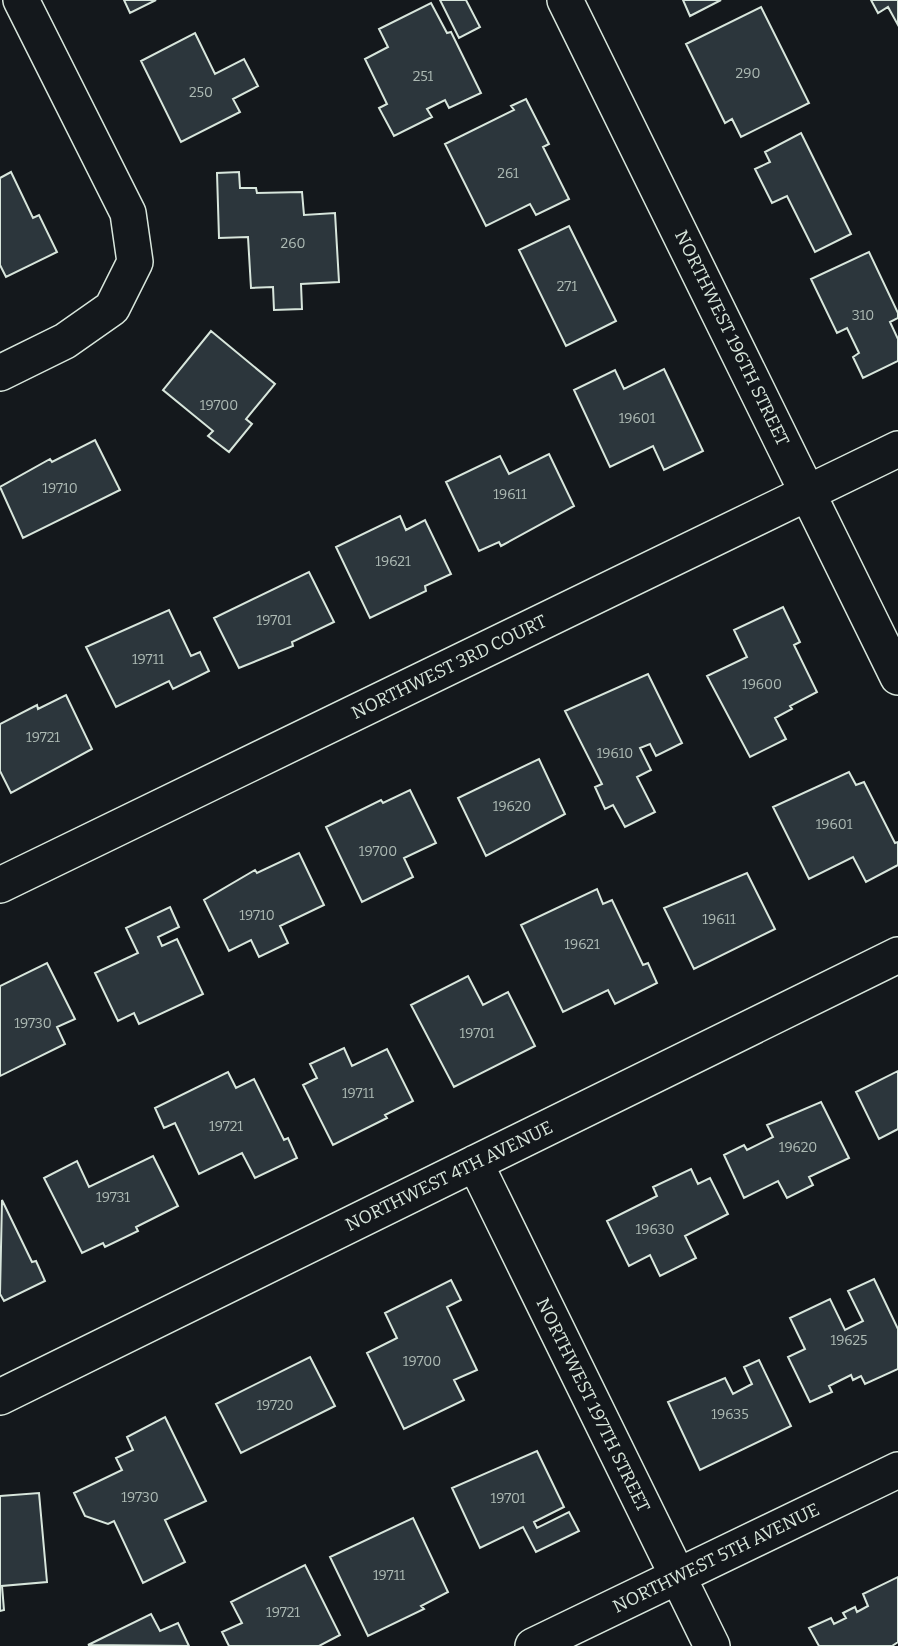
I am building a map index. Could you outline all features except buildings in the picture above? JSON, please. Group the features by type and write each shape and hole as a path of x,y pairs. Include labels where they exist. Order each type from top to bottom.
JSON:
{"street":[{"path":"0,373 65,341 112,308 135,262 128,213 22,0"},
{"name":"NORTHWEST 196TH STREET","path":"565,0 898,677"},
{"name":"NORTHWEST 3RD COURT","path":"0,885 898,449"},
{"name":"NORTHWEST 4TH AVENUE","path":"0,1396 898,956"},
{"name":"NORTHWEST 197TH STREET","path":"475,1163 712,1646"},
{"name":"NORTHWEST 5TH AVENUE","path":"533,1646 898,1470"}]}
